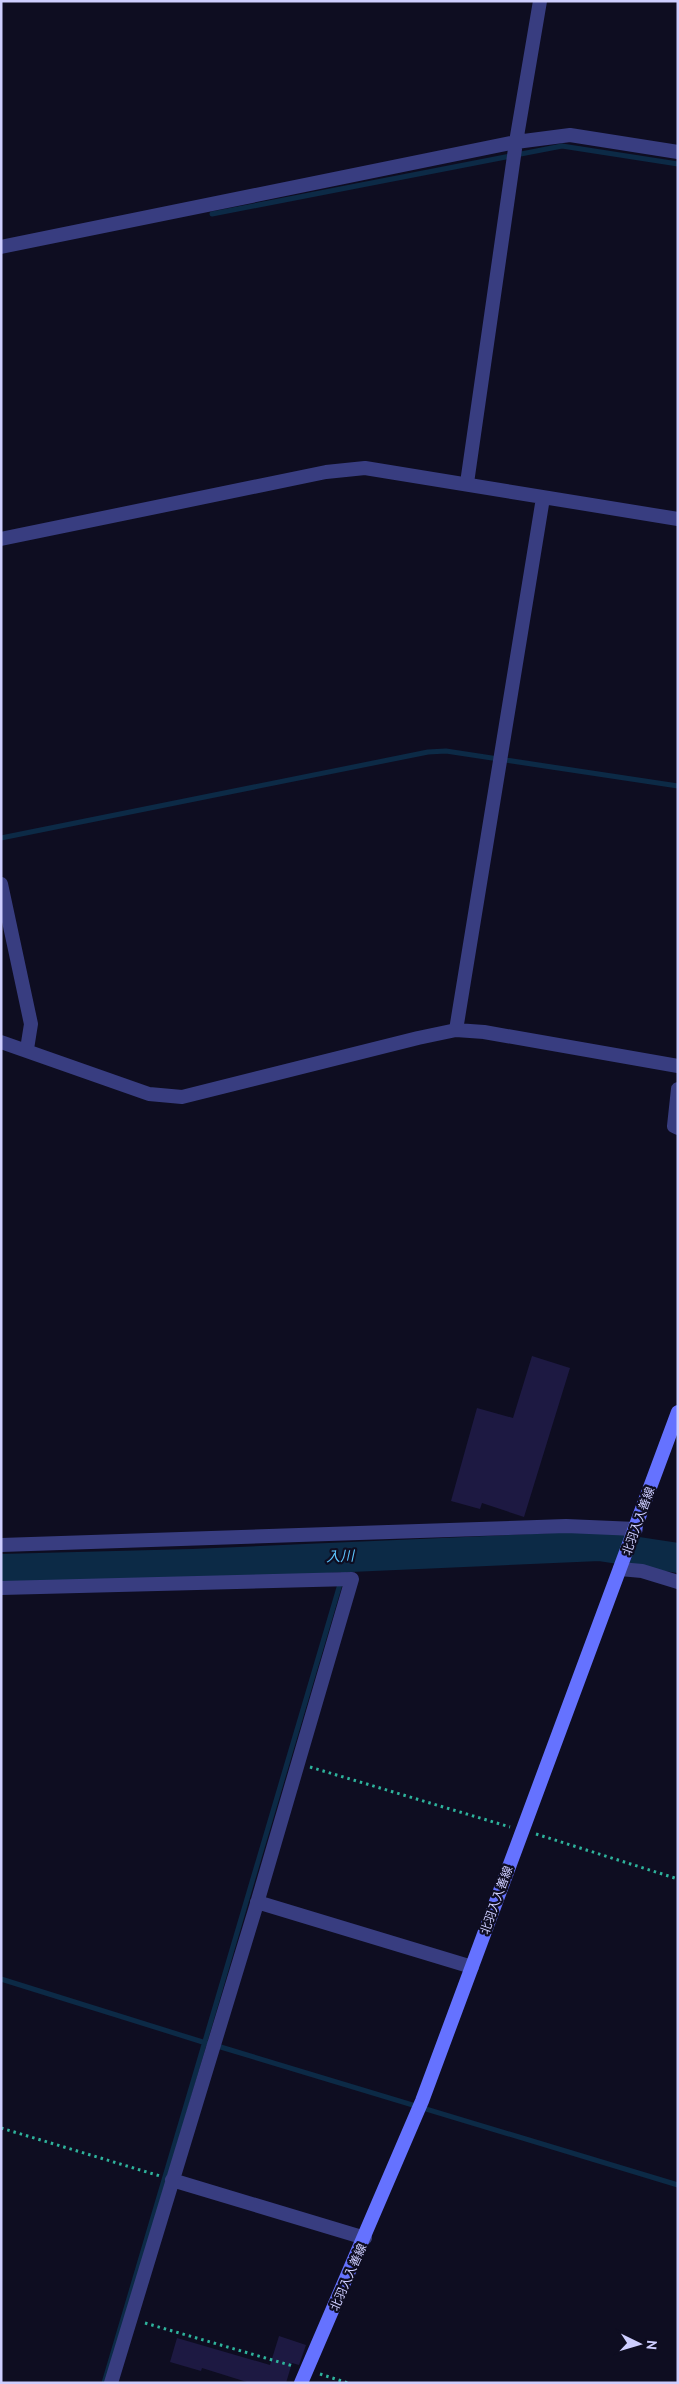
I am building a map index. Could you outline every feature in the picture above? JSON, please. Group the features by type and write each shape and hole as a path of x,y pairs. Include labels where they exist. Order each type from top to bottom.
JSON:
{"main road":[{"name":"北羽入入善線","path":"304,2376 422,2102 678,1412"}],"street":[{"path":"467,483 516,142 540,1"},
{"path":"1,247 516,142 570,135 678,152"},
{"path":"1,539 326,472 365,468 467,483 543,498 678,519"},
{"path":"456,1030 543,498"},
{"path":"1,884 31,1024 27,1050"},
{"path":"1,1042 150,1094 182,1096 456,1030 484,1032 678,1066"},
{"path":"678,1089 674,1126 678,1128"},
{"path":"1,1545 566,1526 635,1532"},
{"path":"621,1566 678,1582"},
{"path":"1,1588 352,1579 257,1902 111,2383"},
{"path":"257,1902 472,1967"},
{"path":"172,2180 365,2238"}],"path":[{"path":"298,1764 522,1830 678,1879"},
{"path":"1,2128 172,2180"},
{"path":"130,2318 304,2376 348,2383"}],"building":[{"path":"532,1356 570,1368 524,1517 482,1503 480,1509 451,1501 477,1408 513,1418"},
{"path":"279,2336 306,2345 299,2365 292,2363 286,2383 250,2383 202,2368 201,2371 170,2362 177,2338 270,2365"}],"waterway":[{"path":"212,214 562,146 678,164"},
{"path":"1,838 428,752 446,751 678,786"},
{"name":"入川","path":"1,1569 192,1564 599,1546 678,1558"},
{"path":"104,2383 348,1557"},
{"path":"1,1979 206,2043"},
{"path":"214,2045 678,2185"}]}
